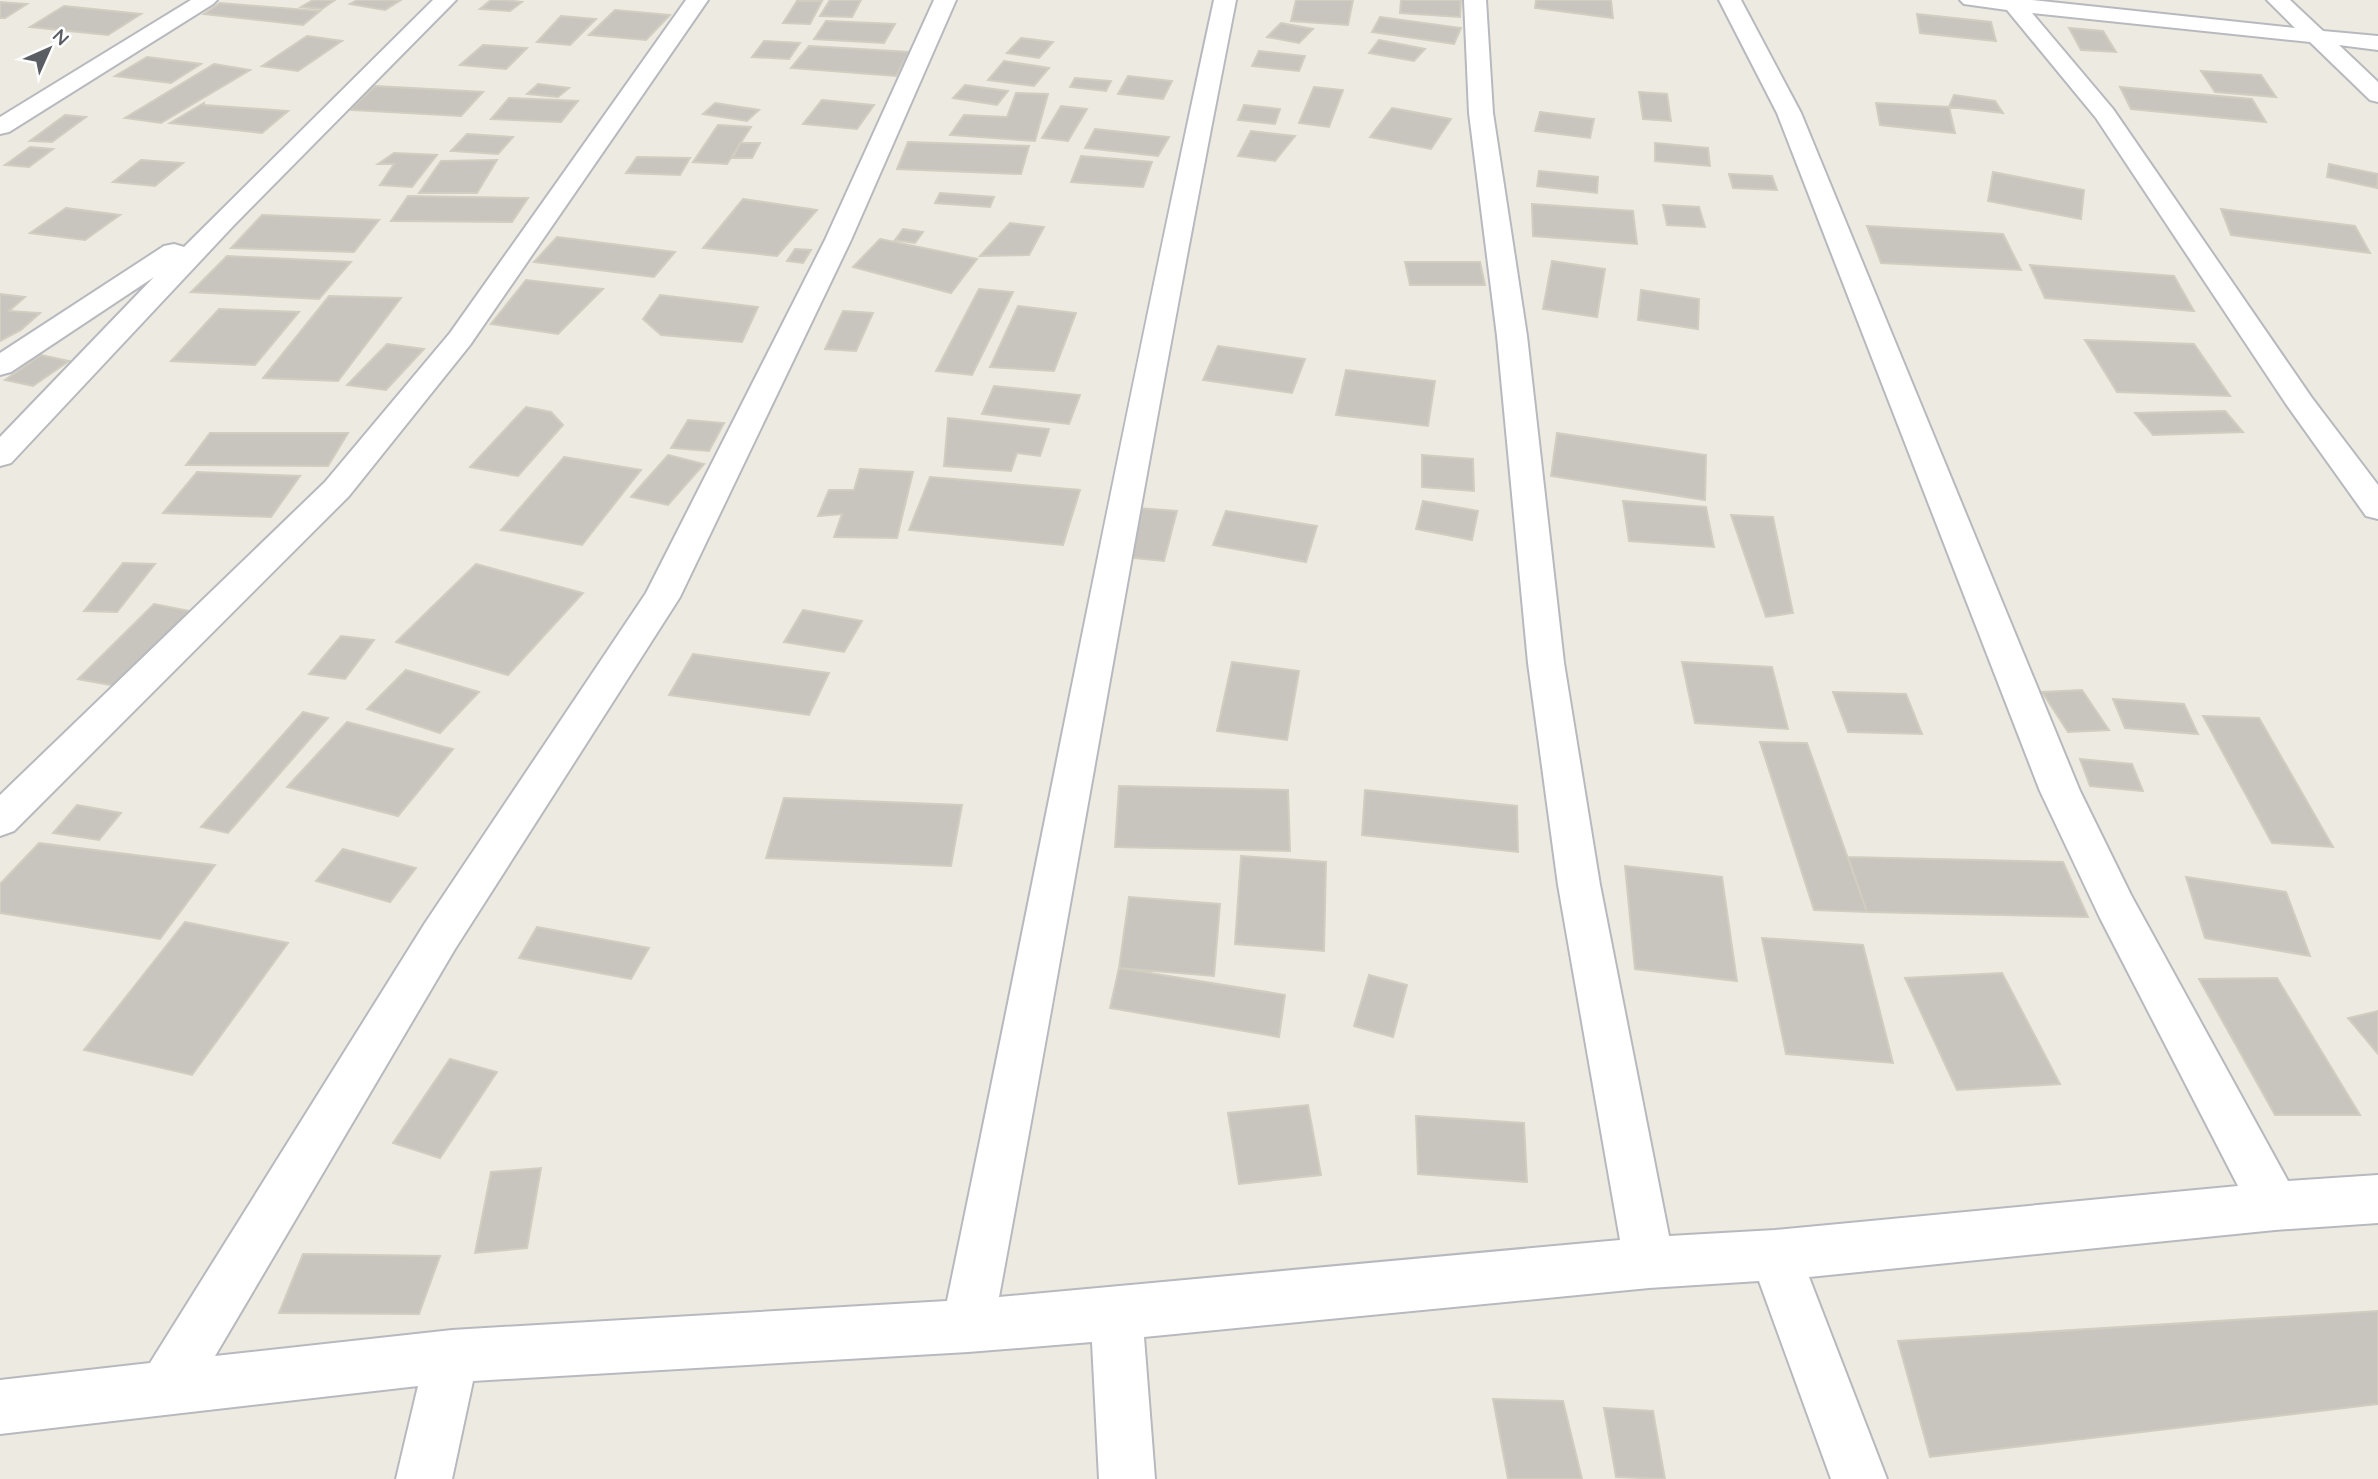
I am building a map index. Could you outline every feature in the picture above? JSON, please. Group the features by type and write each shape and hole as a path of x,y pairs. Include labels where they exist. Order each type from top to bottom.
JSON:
{"street":[{"path":"0,127 206,0"},
{"path":"0,456 226,218 445,0"},
{"path":"0,820 337,489 460,339 697,0"},
{"path":"165,1389 440,936 662,597 838,240 945,0"},
{"path":"968,1326 1061,853 1172,256 1225,0"},
{"path":"1475,0 1481,113 1512,336 1546,663 1579,885 1649,1263"},
{"path":"1730,0 1789,113 2060,791 2115,906 2275,1206"},
{"path":"1970,0 2012,2 2378,43"},
{"path":"2278,0 2378,95"},
{"path":"2012,2 2105,114 2301,404 2378,508"},
{"path":"0,366 226,218"},
{"path":"0,1407 452,1356 968,1326 1116,1314 1649,1263 1775,1255 2275,1206 2378,1199"},
{"path":"1775,1255 1859,1479"},
{"path":"1116,1314 1127,1479"},
{"path":"424,1479 452,1356"}],"building":[{"path":"313,0 335,0 322,9 301,7"},
{"path":"357,0 401,0 385,10 350,4"},
{"path":"491,0 522,2 510,11 480,9"},
{"path":"830,0 861,0 852,17 820,16"},
{"path":"1296,0 1353,0 1348,25 1291,21"},
{"path":"1401,0 1461,0 1460,17 1400,13"},
{"path":"1536,0 1611,0 1613,18 1535,8"},
{"path":"797,1 822,1 810,24 783,23"},
{"path":"0,2 27,4 5,18 0,18"},
{"path":"220,3 320,11 303,25 204,14"},
{"path":"64,6 141,14 108,35 30,27"},
{"path":"615,10 670,15 646,40 589,35"},
{"path":"1917,14 1991,22 1996,41 1920,33"},
{"path":"561,16 596,19 570,45 537,42"},
{"path":"1380,17 1461,28 1454,44 1372,32"},
{"path":"826,21 895,24 884,43 814,39"},
{"path":"1281,23 1313,29 1299,43 1267,37"},
{"path":"2069,28 2103,31 2116,52 2081,50"},
{"path":"307,36 342,41 298,71 262,66"},
{"path":"1021,38 1053,42 1039,58 1007,53"},
{"path":"1379,40 1425,49 1414,61 1369,53"},
{"path":"764,41 800,43 789,59 752,57"},
{"path":"483,45 527,48 506,69 460,65"},
{"path":"809,46 909,52 896,76 791,68"},
{"path":"1259,51 1305,56 1299,71 1252,66"},
{"path":"147,57 201,64 171,83 115,76"},
{"path":"1004,61 1049,68 1034,86 988,80"},
{"path":"214,64 250,70 161,123 125,118"},
{"path":"2201,71 2261,75 2276,97 2215,92"},
{"path":"1128,76 1172,81 1163,99 1118,94"},
{"path":"1075,78 1111,81 1106,91 1070,87"},
{"path":"538,84 569,88 558,97 527,94"},
{"path":"965,85 1008,91 997,105 953,98"},
{"path":"375,86 483,92 461,116 350,110"},
{"path":"1314,87 1343,90 1329,127 1299,123"},
{"path":"2120,87 2252,99 2266,122 2131,109"},
{"path":"1639,92 1667,94 1671,121 1643,119"},
{"path":"1016,93 1048,94 1035,141 950,135 964,115 1007,117"},
{"path":"1954,95 1995,101 2003,113 1949,107"},
{"path":"509,98 578,101 561,122 491,119"},
{"path":"822,100 874,105 857,129 803,124"},
{"path":"204,103 288,111 262,133 170,123"},
{"path":"715,103 759,110 747,121 703,114"},
{"path":"1876,103 1949,107 1955,133 1880,125"},
{"path":"1244,105 1280,109 1275,124 1238,120"},
{"path":"1061,106 1087,109 1068,141 1042,138"},
{"path":"1392,108 1451,119 1431,149 1370,137"},
{"path":"1540,112 1594,119 1590,138 1535,131"},
{"path":"65,115 86,117 52,142 30,141"},
{"path":"718,125 751,127 727,164 693,162"},
{"path":"1095,129 1169,137 1158,156 1085,148"},
{"path":"1251,131 1295,136 1275,161 1238,156"},
{"path":"467,134 513,137 498,154 451,151"},
{"path":"908,142 1029,146 1021,174 897,169"},
{"path":"740,143 760,143 752,158 733,158"},
{"path":"1655,143 1708,148 1710,166 1655,161"},
{"path":"30,147 53,149 29,167 5,165"},
{"path":"394,153 437,155 412,187 380,185 394,164 378,164"},
{"path":"1081,156 1152,162 1143,187 1071,182"},
{"path":"637,157 690,158 680,175 626,173"},
{"path":"141,160 183,163 155,186 113,182"},
{"path":"497,160 477,193 419,193 441,161"},
{"path":"2329,164 2378,174 2377,188 2327,177"},
{"path":"1539,171 1598,177 1597,193 1537,186"},
{"path":"1993,172 2084,190 2081,219 1988,201"},
{"path":"1729,174 1772,176 1777,190 1733,188"},
{"path":"940,193 994,197 990,207 935,203"},
{"path":"408,196 528,198 512,222 391,221"},
{"path":"743,199 817,210 777,256 703,248"},
{"path":"1532,204 1633,211 1637,244 1533,236"},
{"path":"1663,205 1699,207 1705,227 1667,225"},
{"path":"66,208 120,215 85,240 30,233"},
{"path":"2221,209 2355,226 2370,253 2231,235"},
{"path":"262,215 379,220 354,252 231,248"},
{"path":"1010,223 1044,227 1029,255 980,256"},
{"path":"1867,226 2003,234 2021,270 1881,263"},
{"path":"903,229 923,232 915,243 895,240"},
{"path":"557,237 675,252 654,277 534,262"},
{"path":"880,239 977,259 951,293 853,267"},
{"path":"795,249 811,250 803,263 787,261"},
{"path":"227,256 351,262 319,299 191,292"},
{"path":"1552,261 1605,269 1597,317 1543,309"},
{"path":"1405,262 1480,262 1485,285 1410,285"},
{"path":"2030,265 2174,276 2194,311 2045,298"},
{"path":"526,280 603,289 558,334 491,324"},
{"path":"979,289 1013,292 972,375 936,371"},
{"path":"1641,290 1699,299 1698,329 1638,320"},
{"path":"0,294 25,297 9,311 40,313 21,330 0,341"},
{"path":"660,295 758,307 742,342 661,335 643,319"},
{"path":"329,296 401,298 338,381 263,378"},
{"path":"1018,306 1076,313 1054,371 990,367"},
{"path":"219,309 299,312 255,365 171,361"},
{"path":"843,311 873,313 856,351 825,349"},
{"path":"2085,340 2194,344 2230,396 2117,392"},
{"path":"387,344 424,349 386,390 347,385"},
{"path":"1218,346 1305,359 1292,393 1203,380"},
{"path":"41,355 69,361 33,386 5,380"},
{"path":"1346,370 1435,381 1428,426 1336,415"},
{"path":"994,386 1080,395 1069,424 982,414"},
{"path":"526,407 551,412 563,425 518,476 470,467"},
{"path":"2225,411 2243,432 2153,435 2135,413"},
{"path":"948,418 1049,429 1040,456 1017,453 1011,471 944,466"},
{"path":"688,420 724,423 709,451 671,448"},
{"path":"210,433 348,433 328,466 186,465"},
{"path":"1557,433 1706,455 1705,500 1551,476"},
{"path":"668,455 704,464 668,505 631,497"},
{"path":"1422,455 1473,459 1474,491 1422,487"},
{"path":"564,457 641,470 582,545 501,530"},
{"path":"860,469 913,472 897,538 834,537 842,514 818,516 829,490 854,490"},
{"path":"197,472 300,476 271,517 163,513"},
{"path":"930,477 1080,490 1063,545 909,530"},
{"path":"1423,501 1478,511 1472,540 1416,529"},
{"path":"1623,501 1706,507 1714,547 1629,541"},
{"path":"1138,508 1177,511 1164,561 1125,557"},
{"path":"1226,511 1317,526 1306,562 1213,545"},
{"path":"1731,515 1773,517 1793,613 1766,617"},
{"path":"123,563 155,564 117,612 84,611"},
{"path":"476,564 583,593 508,675 396,642"},
{"path":"154,604 190,611 115,686 78,679"},
{"path":"803,610 862,621 844,652 784,642"},
{"path":"341,636 374,640 345,679 309,674"},
{"path":"693,654 829,673 809,715 669,695"},
{"path":"1232,662 1299,671 1287,740 1217,731"},
{"path":"1682,662 1772,667 1788,729 1695,723"},
{"path":"406,670 479,692 440,733 367,709"},
{"path":"2082,690 2109,730 2068,732 2042,692"},
{"path":"1833,692 1906,694 1922,734 1848,732"},
{"path":"2113,699 2184,704 2198,734 2125,728"},
{"path":"303,712 328,718 228,833 201,827"},
{"path":"2203,716 2259,718 2333,847 2272,843"},
{"path":"347,722 453,749 398,816 287,787"},
{"path":"1760,742 1807,743 1867,912 1814,910"},
{"path":"2080,759 2132,764 2143,791 2090,786"},
{"path":"1119,786 1288,790 1290,851 1115,847"},
{"path":"1365,790 1517,806 1518,852 1362,835"},
{"path":"784,798 962,805 951,866 766,858"},
{"path":"77,805 121,813 99,840 53,833"},
{"path":"39,843 215,865 160,939 0,913 0,884"},
{"path":"343,849 416,868 390,902 316,881"},
{"path":"1241,856 1326,862 1324,951 1235,944"},
{"path":"1848,857 2063,862 2088,917 1867,912"},
{"path":"1625,866 1722,877 1737,981 1635,969"},
{"path":"2186,877 2286,892 2310,956 2205,938"},
{"path":"1129,897 1220,904 1214,976 1119,968"},
{"path":"185,922 288,943 192,1075 84,1050"},
{"path":"537,927 649,948 631,979 519,958"},
{"path":"1762,938 1863,945 1893,1063 1786,1054"},
{"path":"1119,968 1285,995 1279,1037 1110,1008"},
{"path":"2002,973 2060,1084 1957,1090 1905,978"},
{"path":"1369,975 1407,985 1393,1037 1354,1026"},
{"path":"2277,978 2360,1115 2275,1115 2199,979"},
{"path":"2378,1011 2378,1054 2348,1018"},
{"path":"450,1059 497,1072 440,1158 393,1143"},
{"path":"1308,1105 1321,1175 1239,1184 1228,1113"},
{"path":"1416,1116 1524,1123 1527,1182 1418,1174"},
{"path":"541,1168 527,1248 475,1253 491,1172"},
{"path":"303,1254 440,1256 419,1314 279,1313"},
{"path":"2378,1311 2378,1404 1930,1457 1898,1341"},
{"path":"1493,1399 1563,1401 1582,1479 1508,1479"},
{"path":"1604,1408 1653,1411 1665,1479 1616,1477"}]}
